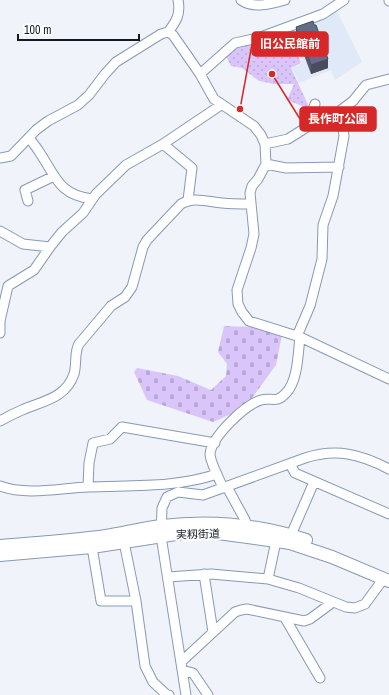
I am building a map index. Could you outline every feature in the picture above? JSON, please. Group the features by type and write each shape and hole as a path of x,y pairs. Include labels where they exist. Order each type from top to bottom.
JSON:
{"main road":[{"name":"実籾街道","path":"0,555 124,542 181,524 222,524 247,526 291,535 335,549 387,577"},
{"name":"実籾街道","path":"0,546 161,531 182,533 218,533 290,543 387,577"}],"street":[{"path":"0,158 11,156 36,130 48,121 78,105 116,62 156,37 168,32 177,20 179,12 178,0"},
{"path":"241,0 246,4 253,5 275,3 285,0"},
{"path":"200,74 235,43 258,38 323,14 344,0"},
{"path":"168,32 173,35 200,74 214,99 254,126 265,144 266,164 258,179 252,186 250,193 254,234 237,290 238,304 242,312 249,321 298,336 389,379"},
{"path":"247,526 245,520 217,474 210,456 215,443 227,426 247,407 263,399 273,400 280,398 287,392 292,384 295,373 298,336 310,306 322,259 323,225 333,196 339,167 344,136 341,110 353,101 366,85 389,79"},
{"path":"265,144 288,138 307,127 315,104"},
{"path":"0,333 0,321 8,286 34,270 62,232 83,213 92,199 126,165 163,144 221,105"},
{"path":"29,138 54,176 70,192 80,198 92,199"},
{"path":"163,144 192,168 188,200"},
{"path":"266,164 286,168 339,167"},
{"path":"28,201 25,190 54,176"},
{"path":"0,421 22,410 55,397 64,391 74,374 77,358 76,348 111,306 125,297 132,287 147,240 181,204 188,200 195,200 222,204 251,204"},
{"path":"0,231 22,244 50,247"},
{"path":"88,487 89,463 93,443 110,439 122,428 215,443"},
{"path":"186,695 161,531 162,508 169,495 178,492 203,495 316,455 338,453 359,456 374,461 389,469"},
{"path":"290,464 295,473 389,514"},
{"path":"0,486 9,489 26,491 88,487 151,486 208,478 217,474"},
{"path":"291,535 314,482"},
{"path":"268,579 276,541"},
{"path":"124,542 136,601 145,666 153,682 167,695 169,695"},
{"path":"92,546 101,601 136,601"},
{"path":"168,577 204,574 268,579 299,588 346,607 355,608 365,604 387,577"},
{"path":"204,574 213,632"},
{"path":"182,666 213,632 235,612 247,609 304,621 310,619 333,602"},
{"path":"286,618 320,678"},
{"path":"182,666 193,673 208,695"}],"shaded area":[{"path":"337,11 362,62 335,80 331,70 299,83 292,68 302,63 288,30 327,17"}],"green space":[{"path":"288,30 301,63 291,68 310,109 287,100 294,84 274,84 259,81 242,68 231,66 226,56 238,45"},
{"path":"224,326 251,327 282,335 276,365 252,398 236,412 213,422 147,400 134,372 137,368 178,376 211,390 226,376 227,364 218,352"}],"building":[{"path":"313,21 314,25 316,25 328,59 311,65 304,46 302,47 296,27"}],"place":[{"name":"長作町公園","path":"272,74"},
{"name":"旧公民館前","path":"240,109"}]}
